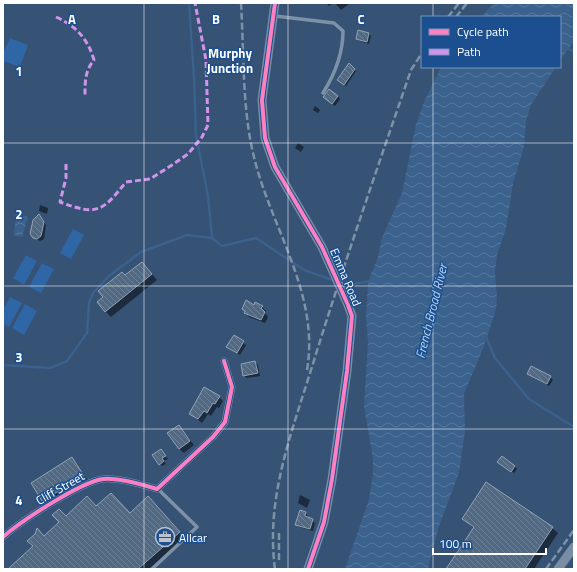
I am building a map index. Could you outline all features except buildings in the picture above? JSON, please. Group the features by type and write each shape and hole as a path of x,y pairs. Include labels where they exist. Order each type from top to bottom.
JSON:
{"street":[{"name":"Emma Road","path":"275,3 262,100 265,138 275,167 322,247 352,316 347,371 327,508 308,569"},
{"path":"157,488 213,437 224,422 232,387 224,361"},
{"name":"Cliff Street","path":"3,537 29,518 90,482 105,478 157,488"},
{"path":"558,569 574,547"}],"lane":[{"path":"274,16 334,23 343,31 338,62 333,77 323,93"},
{"path":"152,569 197,528 157,488"}],"shaded area":[{"path":"10,38 28,45 20,67 3,61 3,53"},
{"path":"73,229 84,235 71,259 60,253"},
{"path":"26,255 37,261 24,285 13,278"},
{"path":"42,263 54,269 41,293 29,287"},
{"path":"10,297 22,303 9,327 3,324 3,310"},
{"path":"25,304 37,311 24,335 12,328"}],"water":[{"path":"494,3 574,3 574,42 561,59 561,16 482,16"},
{"name":"French Broad River","path":"441,68 555,68 531,105 526,121 524,147 513,183 506,229 497,255 495,272 497,298 496,309 484,346 464,394 465,431 459,473 439,526 428,569 345,569 369,499 373,473 373,459 364,406 368,342 366,318 368,282 378,257 382,238 402,193 416,124 424,102"},
{"path":"16,214 28,217 22,237 14,235"}],"waterway":[{"path":"189,3 196,135 208,196 212,238"},
{"path":"561,45 574,52"},
{"path":"3,365 50,368 67,361 87,333 89,303 93,293 109,276 141,252 187,235 212,238 222,246 256,238 304,270 335,281"},
{"path":"340,282 353,284 371,281"},
{"path":"486,337 495,358 529,399 574,427"}],"railway":[{"path":"241,3 245,101 250,139 262,183 292,262 307,315 309,342 307,370"},
{"path":"449,16 459,3"},
{"path":"457,16 467,3"},
{"path":"275,569 273,542 274,514 283,462 290,435 338,285 411,70 421,55"},
{"path":"546,569 574,530"},
{"path":"279,533 279,563"}],"marked path":[{"path":"66,164 66,178 60,202 91,210 98,208 111,200 126,182 150,179 172,165 188,154 202,137 208,125 206,60 195,3"},
{"path":"56,17 70,25 80,34 85,40 94,60 86,76 85,95"}],"cycle path":[{"path":"275,3 262,100 265,138 275,167 322,247 352,316 347,371 332,479 324,522 308,569"},
{"path":"3,537 66,494 93,482 103,479 116,479 157,489 213,437 225,422 232,387 224,361"}],"place":[{"name":"Allcar","path":"165,537"}],"district":[{"name":"Murphy Junction","path":"230,60"}]}
